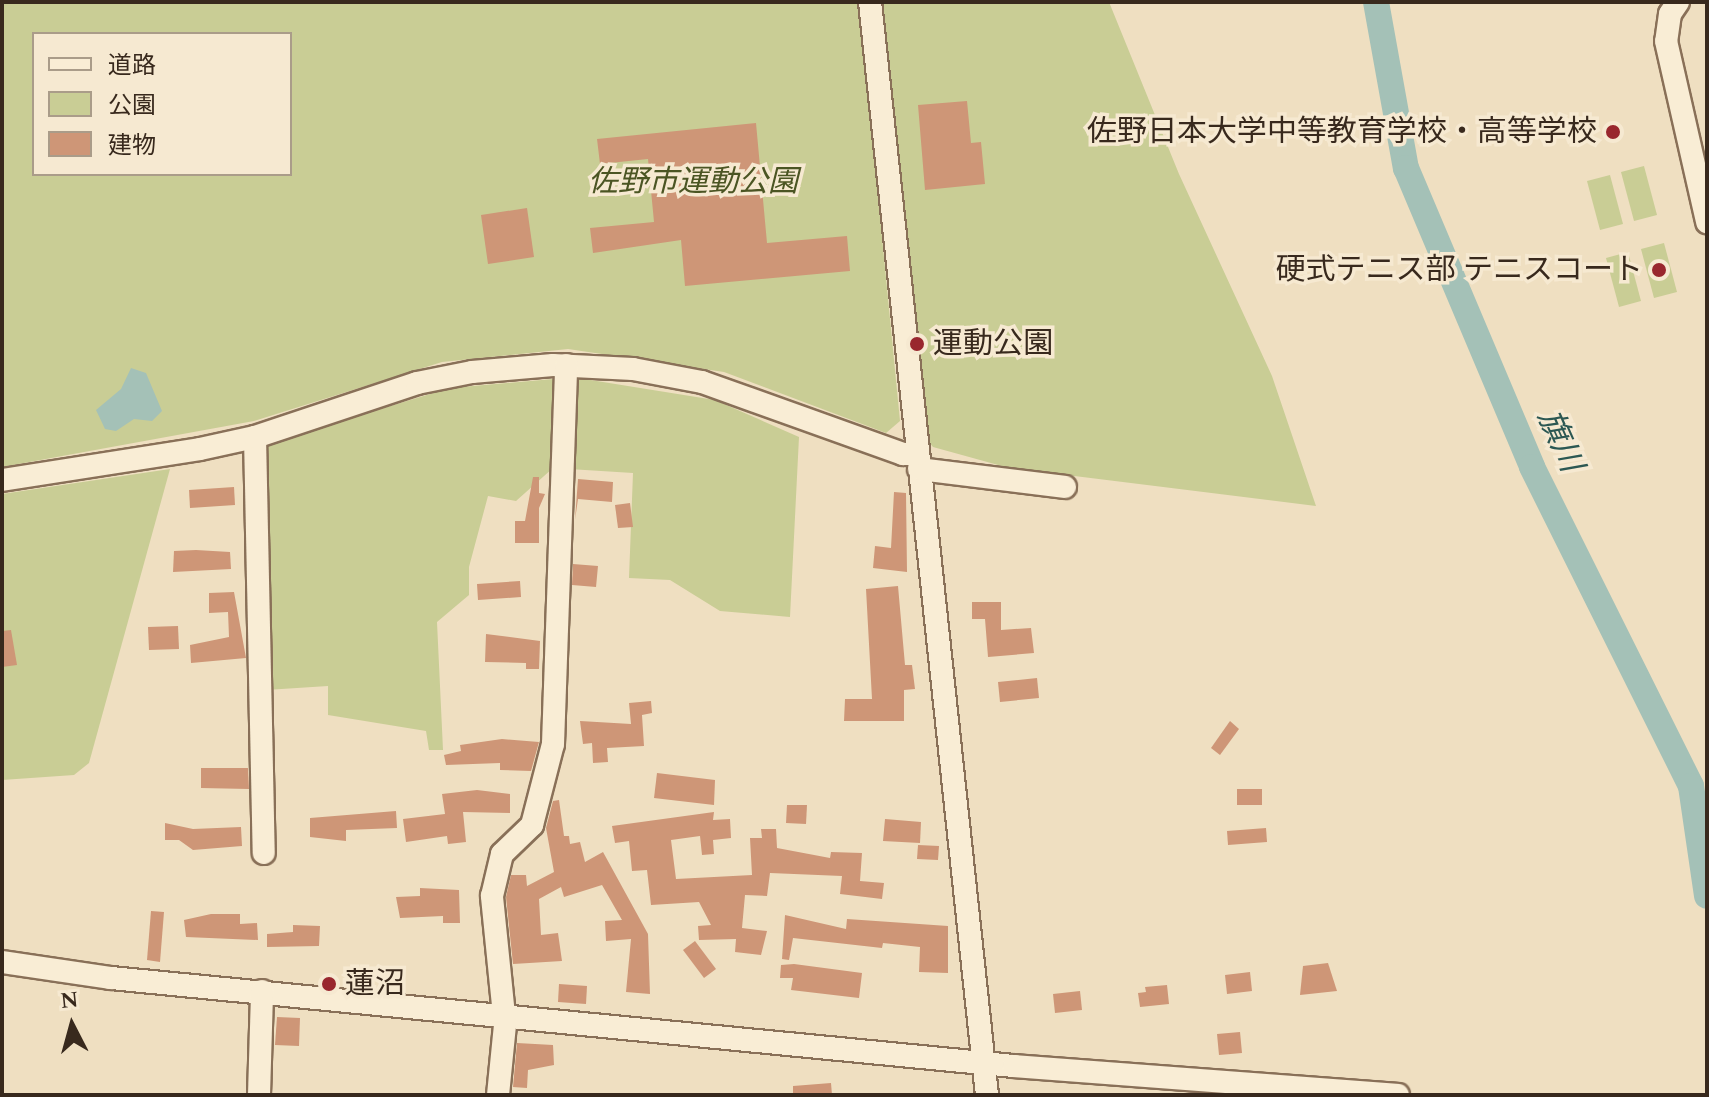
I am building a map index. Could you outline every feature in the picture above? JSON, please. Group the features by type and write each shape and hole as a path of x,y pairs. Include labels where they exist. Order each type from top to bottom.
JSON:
{"street":[{"path":"870,2 987,1095"},
{"path":"1678,2 1666,41 1707,222"},
{"path":"498,1095 506,1055 493,907 496,872 502,854 532,825 553,744 566,365"},
{"path":"2,480 255,437 446,376 566,365 633,369 702,382 918,462 1065,487"},
{"path":"255,437 264,853"},
{"path":"2,962 111,978 983,1062 1398,1095"},
{"path":"259,1095 262,991"}],"green space":[{"name":"佐野市運動公園","path":"2,2 859,2 900,421 886,433 724,372 568,349 442,362 254,421 2,467"},
{"path":"878,2 1109,2 1179,174 1272,376 1316,506 1009,468 933,447 925,437"},
{"name":"硬式テニス部 テニスコート","path":"1644,166 1657,215 1634,221 1621,172"},
{"name":"硬式テニス部 テニスコート","path":"1610,175 1623,224 1600,230 1587,181"},
{"name":"硬式テニス部 テニスコート","path":"1664,243 1677,292 1654,298 1641,249"},
{"name":"硬式テニス部 テニスコート","path":"1628,252 1641,301 1619,307 1606,258"},
{"path":"578,378 715,400 799,437 790,617 720,611 670,580 629,578 633,473 553,468 516,501 488,496 469,567 469,595 437,622 443,750 429,750 426,731 328,715 328,686 266,690 263,454 268,443 450,388 553,379 558,390 573,391"},
{"path":"170,469 89,763 74,775 2,780 2,494"}],"water":[{"path":"131,368 146,373 162,411 152,421 134,419 116,431 105,429 96,410 121,389"}],"building":[{"path":"967,101 971,143 981,142 985,184 925,190 918,105"},
{"path":"756,123 767,243 847,236 850,271 685,286 681,240 593,253 590,228 654,222 648,159 600,164 597,139"},
{"path":"527,208 534,257 488,264 481,215"},
{"path":"533,477 539,477 539,493 545,494 539,508 539,543 515,543 515,521 525,521"},
{"path":"578,479 613,482 612,502 578,499 575,520"},
{"path":"234,487 235,505 190,508 189,490"},
{"path":"894,492 906,493 907,572 873,568 875,546 891,548"},
{"path":"630,503 633,527 618,528 615,505"},
{"path":"174,551 230,552 231,569 173,572"},
{"path":"573,564 598,566 596,587 572,585"},
{"path":"520,581 521,597 478,600 477,584"},
{"path":"898,586 905,665 912,665 915,689 904,690 904,721 844,721 845,699 872,699 866,589"},
{"path":"234,592 246,658 191,663 190,645 229,637 228,612 209,613 209,593"},
{"path":"972,602 1001,602 1001,630 1031,628 1034,653 988,657 985,619 972,619"},
{"path":"178,626 179,649 149,650 148,627"},
{"path":"11,630 17,665 2,667 2,631"},
{"path":"486,634 540,641 539,669 526,669 526,663 485,662"},
{"path":"1037,678 1039,698 1000,702 998,682"},
{"path":"651,701 652,713 642,715 644,746 607,748 608,762 593,763 592,743 583,744 580,721 631,724 629,703"},
{"path":"1230,721 1239,729 1220,755 1211,748"},
{"path":"502,739 539,742 531,771 500,770 500,763 446,765 444,755 461,751 460,745"},
{"path":"201,768 248,768 249,789 201,788"},
{"path":"657,773 715,780 714,805 654,798"},
{"path":"1237,789 1262,789 1262,805 1237,805"},
{"path":"477,790 510,794 510,813 463,812 466,842 448,844 447,836 406,842 403,819 445,814 442,794"},
{"path":"559,800 564,836 569,836 570,844 580,842 585,862 603,852 648,934 650,994 626,992 631,939 606,941 605,921 622,920 602,885 564,897 561,887 539,899 541,935 558,933 562,961 513,964 506,897 511,875 526,875 527,886 554,872 546,828 553,801"},
{"path":"787,805 807,805 806,824 786,823"},
{"path":"396,811 397,828 346,830 346,841 310,837 310,818"},
{"path":"714,812 713,820 730,819 731,838 713,840 714,854 702,855 700,836 671,840 676,879 752,875 750,838 762,838 761,829 776,829 777,848 830,858 831,852 862,853 860,881 884,883 882,899 840,894 842,876 770,873 767,896 745,895 742,928 767,931 761,955 735,952 736,939 699,940 698,926 711,925 699,902 651,905 647,870 632,871 629,841 615,843 612,826"},
{"path":"885,819 921,822 920,843 883,841"},
{"path":"165,823 193,829 241,827 242,846 193,850 179,840 165,840"},
{"path":"1266,828 1267,842 1228,845 1227,831"},
{"path":"918,845 939,846 938,860 917,859"},
{"path":"420,888 459,890 460,923 443,923 443,916 400,918 396,897 420,896"},
{"path":"151,911 164,912 160,962 147,960"},
{"path":"211,914 240,914 240,924 257,923 258,940 186,937 184,920"},
{"path":"785,915 846,929 847,919 948,926 948,973 919,972 920,947 883,943 882,948 793,938 789,960 782,959"},
{"path":"293,925 320,926 319,946 267,947 267,934 293,932"},
{"path":"695,941 716,969 704,978 683,950"},
{"path":"1328,963 1337,991 1300,995 1303,966"},
{"path":"781,965 862,973 859,998 791,990 793,978 780,978"},
{"path":"1250,972 1252,991 1227,994 1225,975"},
{"path":"559,984 587,986 586,1004 558,1002"},
{"path":"1167,985 1169,1004 1140,1007 1138,993 1146,992 1145,987"},
{"path":"1080,991 1082,1010 1055,1013 1053,994"},
{"path":"277,1017 300,1018 299,1046 275,1045"},
{"path":"1240,1032 1242,1053 1219,1055 1217,1034"},
{"path":"517,1043 553,1045 554,1065 528,1070 527,1088 513,1087"},
{"path":"831,1083 832,1095 793,1095 793,1086"}],"waterway":[{"name":"旗川","path":"1376,2 1406,168 1532,467 1691,786 1707,896"}],"place":[{"name":"佐野日本大学中等教育学校・高等学校","path":"1613,132"},
{"name":"硬式テニス部 テニスコート","path":"1659,270"},
{"name":"運動公園","path":"917,344"},
{"name":"蓮沼","path":"329,984"}]}
